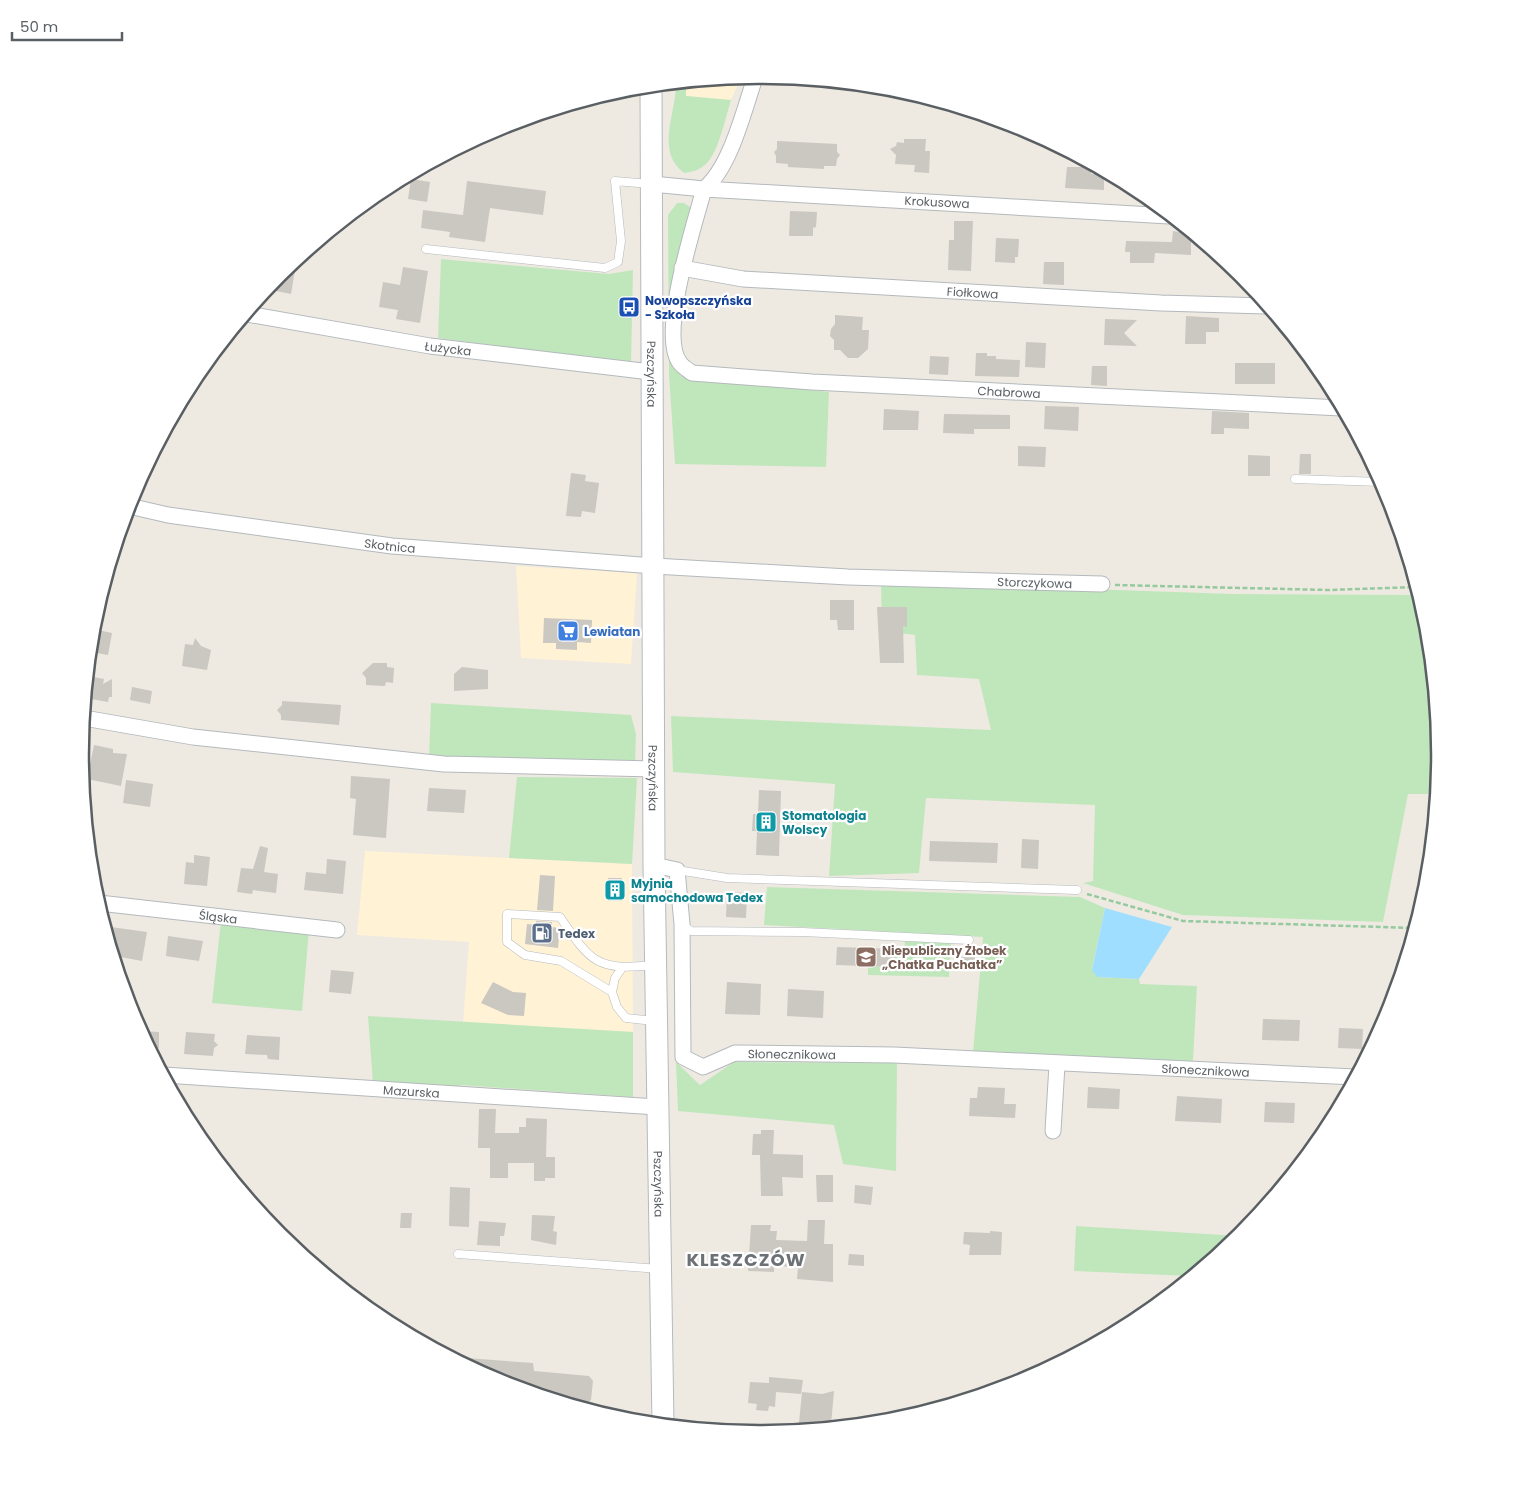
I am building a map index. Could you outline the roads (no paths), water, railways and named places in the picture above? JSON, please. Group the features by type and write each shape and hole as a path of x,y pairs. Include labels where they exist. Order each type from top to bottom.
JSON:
{"main road":[{"name":"Pszczyńska","path":"651,93 654,865 663,1418"}],"street":[{"name":"Pszczyńska","path":"680,363 675,349 673,328 682,268 704,189 720,171 753,84"},
{"path":"652,184 704,189"},
{"name":"Krokusowa","path":"704,189 1159,215"},
{"name":"Fiołkowa","path":"682,268 743,279 1161,303 1258,306"},
{"name":"Łużycka","path":"253,315 430,346 651,372"},
{"name":"Chabrowa","path":"680,363 692,373 812,382 1334,408"},
{"name":"Skotnica","path":"136,508 168,515 392,546 654,566"},
{"name":"Storczykowa","path":"654,566 848,577 1102,584"},
{"path":"91,719 193,736 444,764 654,769"},
{"path":"654,865 677,870"},
{"name":"Słonecznikowa","path":"677,870 682,924 683,1057 703,1067 735,1053 894,1056 1057,1065 1348,1077"},
{"name":"Śląska","path":"106,904 337,930"},
{"path":"1053,1131 1057,1065"},
{"name":"Mazurska","path":"171,1075 657,1107"}],"lane":[{"path":"426,249 605,268 618,262 621,241 615,181 652,184"},
{"path":"1294,479 1373,482"},
{"path":"677,870 727,878 1076,890"},
{"path":"612,992 561,961 542,956 524,955 507,942 507,914 560,917 582,950 601,963 622,968 655,965"},
{"path":"682,924 691,931 803,932 969,940"},
{"path":"622,968 615,978 612,992 617,1007 626,1018 656,1021"},
{"path":"458,1254 662,1269"}],"water":[{"path":"1105,908 1172,927 1139,979 1097,977 1092,970"}],"place":[{"name":"Nowopszczyńska - Szkoła","path":"629,307"},
{"name":"Lewiatan","path":"568,631"},
{"name":"Stomatologia Wolscy","path":"766,822"},
{"name":"Myjnia samochodowa Tedex","path":"615,890"},
{"name":"Tedex","path":"542,933"},
{"name":"Niepubliczny Żłobek „Chatka Puchatka”","path":"866,957"}],"district":[{"name":"KLESZCZÓW","path":"746,1259"}]}
